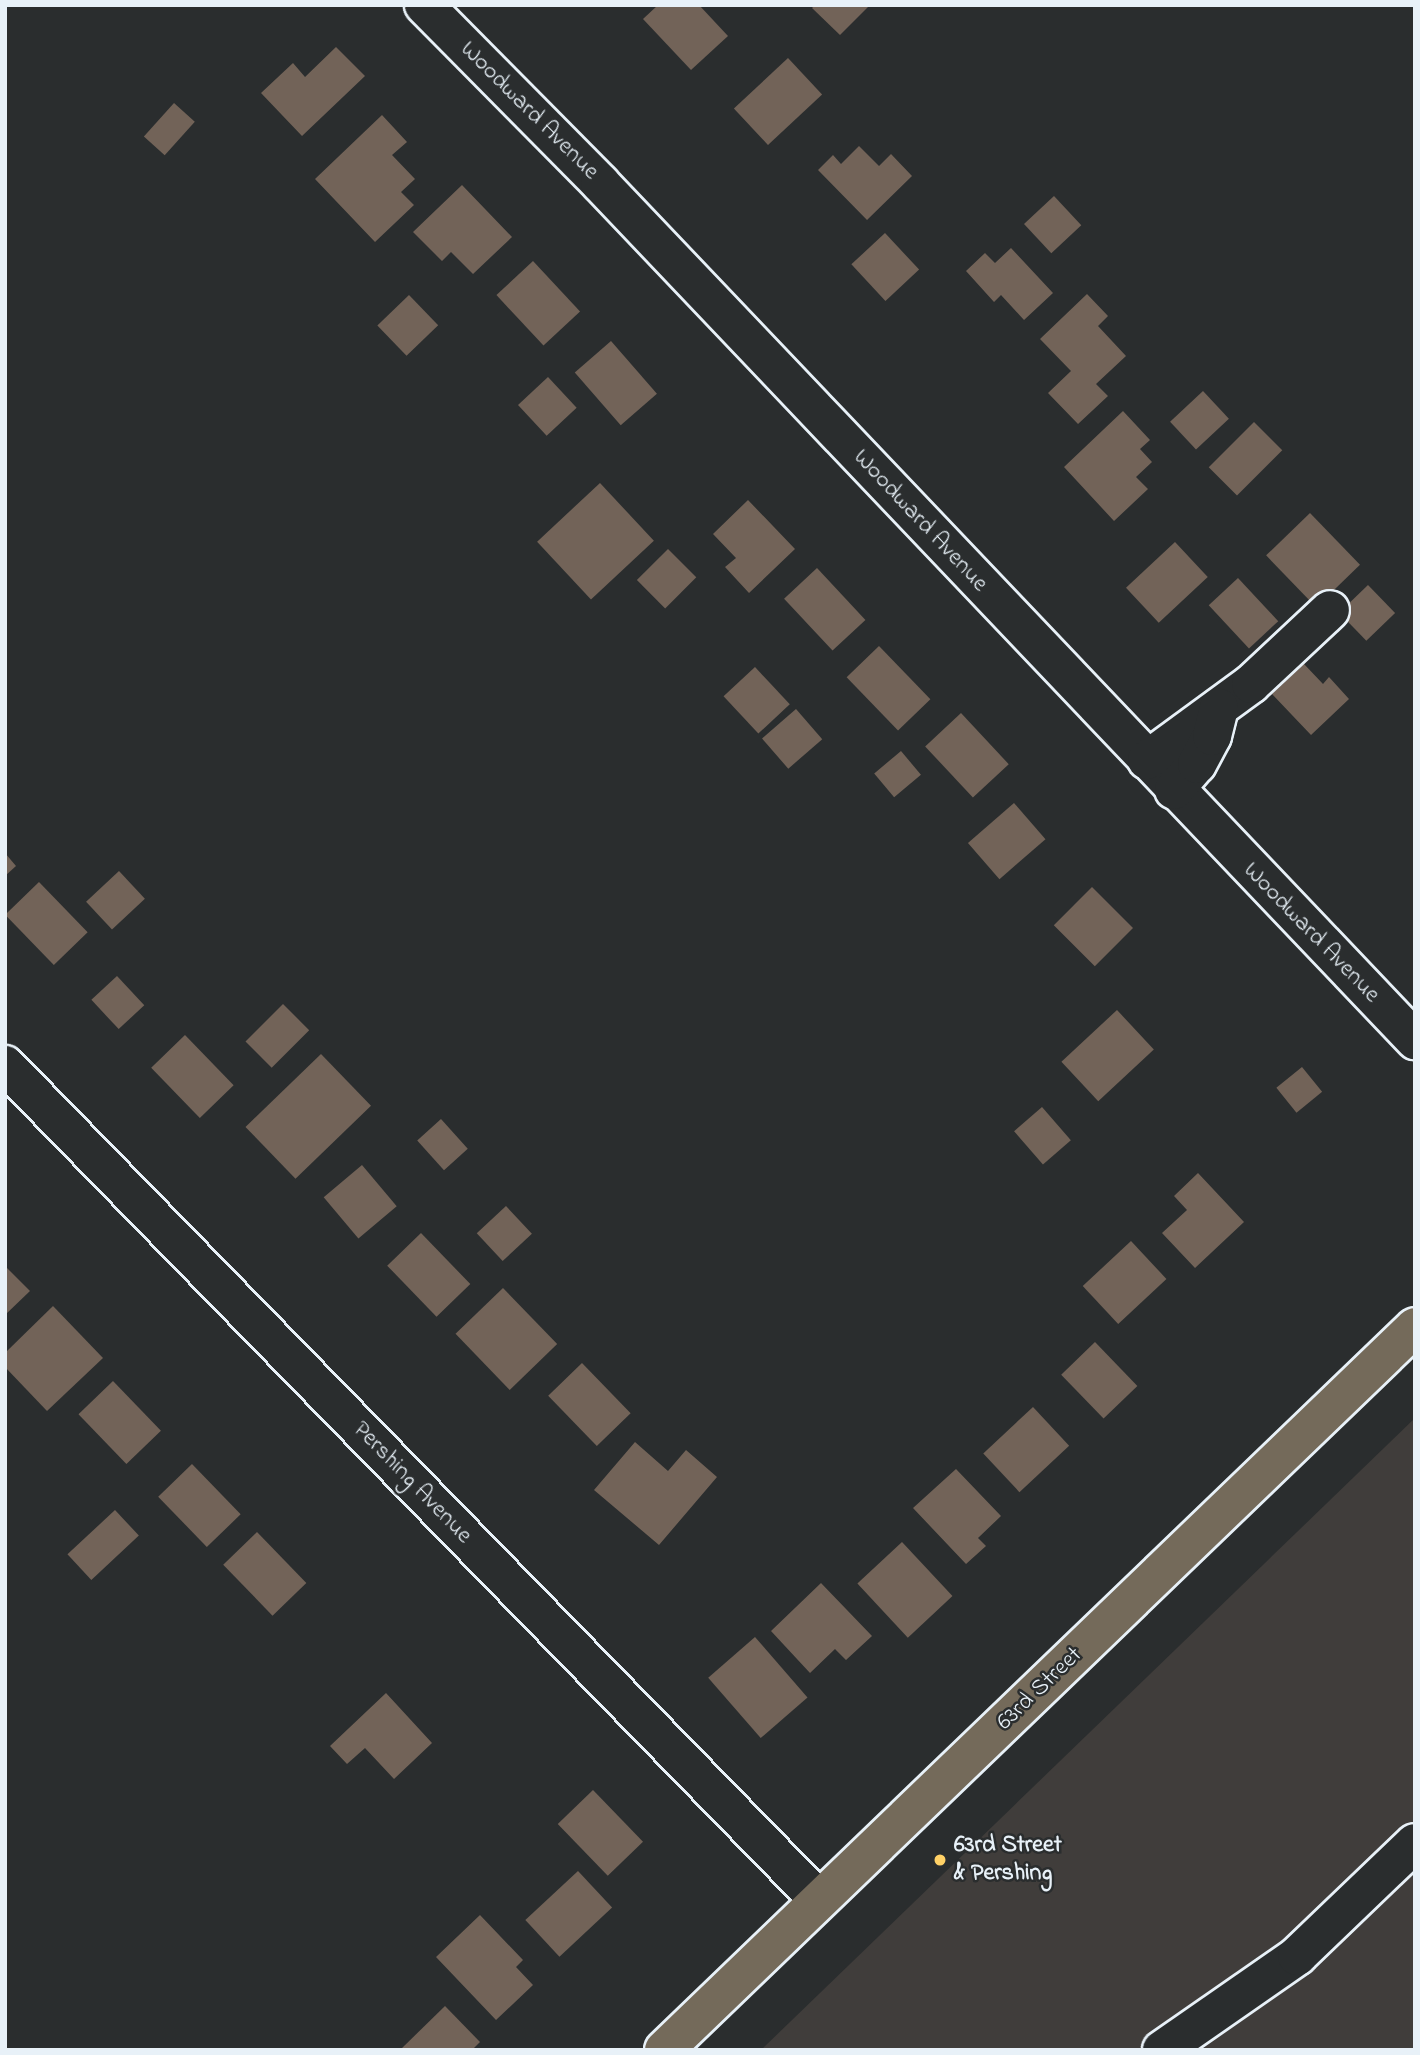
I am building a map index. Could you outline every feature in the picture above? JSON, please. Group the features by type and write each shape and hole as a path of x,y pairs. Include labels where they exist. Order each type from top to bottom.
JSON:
{"main road":[{"name":"63rd Street","path":"664,2050 1415,1326"}],"street":[{"name":"Woodward Avenue","path":"424,5 600,183 1415,1040"},
{"path":"1147,761 1219,708 1306,637 1330,610"},
{"path":"1174,789 1197,764 1212,736 1219,708"},
{"name":"Pershing Avenue","path":"5,1065 819,1900"},
{"path":"1161,2050 1297,1956 1415,1843"}],"shaded area":[{"path":"1415,1418 1415,2050 761,2050"}],"building":[{"path":"658,5 699,5 728,36 691,70 643,19"},
{"path":"815,5 870,5 840,35 812,8"},
{"path":"336,47 365,76 302,136 261,93 293,63 305,77"},
{"path":"788,58 822,95 768,145 734,108"},
{"path":"174,103 195,122 165,155 144,136"},
{"path":"382,115 407,142 392,155 415,179 401,192 414,205 375,242 315,179"},
{"path":"859,146 879,166 891,154 912,176 867,220 818,170 833,155 841,164"},
{"path":"462,185 512,237 473,274 451,252 442,261 413,232"},
{"path":"1054,196 1081,225 1051,253 1024,224"},
{"path":"885,233 919,270 885,301 851,264"},
{"path":"1011,248 1053,293 1024,320 1001,295 994,302 966,271 985,253 995,263"},
{"path":"533,261 580,311 543,346 496,295"},
{"path":"1087,294 1108,316 1098,326 1126,356 1096,384 1108,396 1078,424 1048,393 1071,371 1040,339"},
{"path":"409,295 438,325 407,356 377,326"},
{"path":"611,341 657,394 621,425 575,372"},
{"path":"548,377 577,408 547,436 518,405"},
{"path":"1203,391 1229,419 1196,449 1170,422"},
{"path":"1123,411 1150,440 1140,449 1152,462 1136,477 1148,489 1114,521 1064,467"},
{"path":"1254,422 1282,450 1237,496 1209,467"},
{"path":"600,483 654,541 591,599 537,542"},
{"path":"748,500 795,549 749,593 725,567 736,558 713,534"},
{"path":"1310,513 1360,565 1316,607 1266,555"},
{"path":"1175,542 1208,577 1159,623 1126,588"},
{"path":"668,549 696,577 665,608 637,580"},
{"path":"817,568 865,620 833,651 784,599"},
{"path":"1238,578 1278,621 1249,648 1209,605"},
{"path":"1368,585 1395,613 1366,641 1339,613"},
{"path":"879,646 930,699 898,730 847,677"},
{"path":"1304,664 1323,684 1329,677 1349,699 1311,735 1272,694"},
{"path":"755,667 790,704 758,734 724,696"},
{"path":"796,709 822,739 788,769 762,739"},
{"path":"961,713 1009,764 973,798 925,746"},
{"path":"901,751 921,775 894,797 874,773"},
{"path":"1014,803 1045,839 999,879 968,843"},
{"path":"5,853 16,866 5,876"},
{"path":"119,871 145,899 112,929 86,902"},
{"path":"39,882 88,932 54,965 5,915"},
{"path":"1092,887 1133,928 1095,966 1054,925"},
{"path":"117,976 144,1005 119,1029 91,1000"},
{"path":"283,1004 309,1030 272,1068 246,1041"},
{"path":"1117,1010 1154,1049 1098,1101 1061,1062"},
{"path":"185,1035 234,1085 200,1118 151,1068"},
{"path":"321,1054 371,1106 295,1179 245,1127"},
{"path":"1302,1067 1322,1092 1296,1113 1276,1088"},
{"path":"1042,1107 1071,1140 1043,1164 1014,1131"},
{"path":"441,1119 468,1149 444,1170 417,1140"},
{"path":"362,1165 397,1206 358,1239 324,1197"},
{"path":"1198,1173 1244,1222 1195,1268 1162,1233 1187,1210 1174,1196"},
{"path":"506,1206 532,1234 503,1261 477,1233"},
{"path":"421,1233 470,1284 437,1317 387,1266"},
{"path":"1131,1241 1166,1279 1118,1324 1083,1286"},
{"path":"5,1266 30,1291 5,1315"},
{"path":"503,1288 557,1344 510,1390 456,1334"},
{"path":"53,1306 103,1358 47,1411 5,1367 5,1353"},
{"path":"1095,1342 1137,1386 1104,1419 1061,1375"},
{"path":"582,1363 631,1413 597,1446 548,1396"},
{"path":"113,1381 161,1431 126,1464 78,1414"},
{"path":"1033,1407 1069,1446 1019,1492 983,1453"},
{"path":"635,1442 668,1471 686,1450 717,1477 659,1545 594,1490"},
{"path":"192,1464 241,1514 207,1547 158,1497"},
{"path":"956,1469 1001,1516 978,1538 986,1546 966,1564 913,1508"},
{"path":"115,1510 139,1536 91,1580 67,1554"},
{"path":"257,1532 306,1583 273,1616 223,1565"},
{"path":"902,1542 952,1596 908,1638 857,1584"},
{"path":"821,1583 872,1636 846,1660 835,1649 810,1673 771,1631"},
{"path":"755,1637 807,1697 761,1738 708,1678"},
{"path":"386,1693 432,1743 394,1779 365,1748 347,1764 330,1746"},
{"path":"593,1790 643,1842 608,1876 558,1824"},
{"path":"578,1871 612,1908 559,1957 525,1920"},
{"path":"480,1915 523,1960 516,1967 533,1985 496,2020 436,1957"},
{"path":"445,2006 480,2042 472,2050 400,2050"}],"place":[{"name":"63rd Street & Pershing","path":"940,1860"}]}
